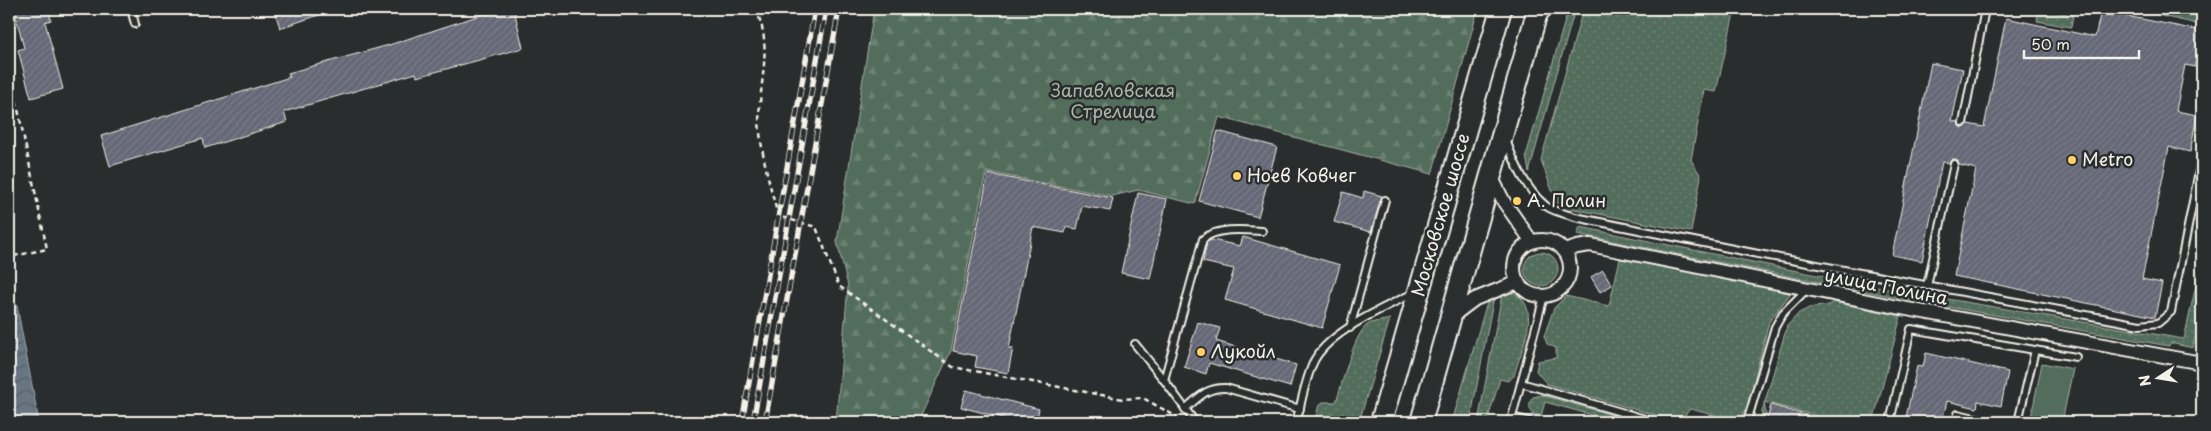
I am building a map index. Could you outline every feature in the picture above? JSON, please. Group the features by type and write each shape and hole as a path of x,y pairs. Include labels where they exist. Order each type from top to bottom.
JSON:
{"main road":[{"name":"Московское шоссе","path":"1381,422 1501,9"},
{"name":"Московское шоссе","path":"1421,422 1536,16"}],"street":[{"path":"1491,176 1504,202 1532,242"},
{"path":"1550,241 1565,251 1570,268 1566,284 1553,294 1544,296 1529,293 1518,282 1515,274 1516,259 1526,246 1532,242 1550,241"},
{"name":"улица Полина","path":"1565,251 1577,246 1590,245 1907,309 2202,363"},
{"path":"1451,317 1476,299 1518,282"}],"lane":[{"path":"130,9 135,24"},
{"path":"1536,16 1552,9"},
{"path":"1963,123 1985,9"},
{"path":"1503,132 1513,159 1528,186 1547,207 1584,219 1927,286 2140,325 2158,323 2171,312 2202,156"},
{"path":"1927,286 1954,164"},
{"path":"1350,328 1385,200"},
{"path":"1164,380 1203,239 1212,234 1232,230 1262,231"},
{"path":"1747,422 1775,327 1782,313 1793,300 1807,289"},
{"path":"1296,422 1316,359 1332,339 1419,291"},
{"path":"1531,422 1512,417 1544,296"},
{"path":"1890,422 1911,329 2076,357"},
{"path":"1135,344 1195,422"},
{"path":"2018,422 2035,350"},
{"path":"1521,383 1655,422"},
{"path":"1186,409 1205,392 1214,387 1226,388 1300,409"},
{"path":"1956,422 1958,414 1992,422"}],"path":[{"path":"755,9 765,46 759,91 759,133 778,216 816,227 839,286 953,366 1124,399 1143,398 1180,418"},
{"path":"9,66 47,249 9,257"}],"green space":[{"name":"Запавловская Стрелица","path":"874,9 1478,9 1432,174 1219,117 1195,204 1138,190 1112,196 986,172 951,351 918,422 836,422 848,286 837,242"},
{"path":"1575,9 1529,172 1526,156 1566,17"},
{"path":"1583,9 1735,9 1716,92 1704,90 1691,160 1701,176 1691,232 1569,208 1556,202 1541,160"},
{"path":"2039,9 2073,15 2071,27 2037,21"},
{"path":"2154,9 2202,9 2202,25 2153,14"},
{"path":"1580,227 1876,287 2184,339 2202,258 2202,305 2193,348 2170,343 2169,346 1909,300 1577,234"},
{"path":"1541,252 1548,253 1553,257 1557,262 1557,276 1553,281 1548,285 1541,286 1534,285 1529,281 1525,276 1524,269 1525,262 1529,257 1534,253"},
{"path":"1620,259 1783,290 1790,294 1769,322 1747,408 1742,417 1734,420 1690,409 1679,422 1547,384 1536,371 1538,361 1556,358 1556,348 1547,344 1544,336 1554,308 1566,296 1609,306"},
{"path":"1508,291 1519,297 1526,305 1528,328 1514,376 1508,381 1500,379 1487,422 1478,422 1502,294"},
{"path":"1494,296 1470,422 1452,422 1485,309 1489,299"},
{"path":"1834,302 1901,316 1873,422 1839,422 1765,402 1787,326 1799,313 1809,308 1828,305"},
{"path":"1390,319 1359,422 1314,422 1319,405 1323,402 1336,402 1348,361 1362,331 1369,324"},
{"path":"2042,363 2073,369 2062,422 2030,422"},
{"path":"1542,395 1637,422 1617,422 1545,402 1541,416 1533,414 1530,408 1530,401 1533,397"},
{"path":"1764,404 1767,422 1759,422"}],"water":[{"path":"9,297 17,306 39,422 9,422"}],"building":[{"path":"14,9 49,9 51,20 45,22 63,89 31,98 18,50 24,48"},
{"path":"274,9 331,9 331,11 280,28"},
{"path":"499,9 514,9 523,48 417,77 416,73 284,112 287,122 205,148 203,138 110,166 101,136 290,77 288,73 389,45"},
{"name":"Metro","path":"2101,11 2202,31 2195,67 2185,65 2176,111 2197,115 2190,152 2169,147 2142,279 2162,283 2155,317 1954,276 1976,169 1959,165 1956,159 1952,159 1949,163 1942,162 1922,261 1892,255 1931,63 1963,69 1952,121 1958,122 1959,126 1963,128 1968,124 1984,127 2006,18 2095,37"},
{"name":"Ноев Ковчег","path":"1218,131 1277,147 1258,217 1199,201"},
{"path":"988,174 1113,198 1110,211 1082,206 1077,229 1066,227 1065,233 1033,227 1009,348 1013,348 1008,373 975,367 977,356 953,351"},
{"path":"1364,191 1382,196 1371,232 1334,222 1343,192 1363,198"},
{"path":"1138,193 1167,199 1150,279 1121,273"},
{"path":"1243,237 1340,265 1322,328 1225,300 1234,269 1203,262 1207,242 1212,240 1240,246"},
{"path":"1603,270 1612,285 1600,292 1591,277"},
{"path":"1198,322 1220,328 1216,341 1296,365 1290,387 1209,363 1206,374 1184,367"},
{"path":"1926,353 2008,372 2001,406 1978,401 1977,408 1947,401 1942,422 1905,422 1917,366 1923,367"},
{"path":"966,390 1039,409 1036,422 1018,422 961,407"},
{"path":"1771,405 1819,419 1819,422 1774,422 1767,420"}],"railway":[{"path":"742,422 815,9"},
{"path":"753,422 826,9"},
{"path":"765,422 839,9"}],"place":[{"name":"Metro","path":"2072,160"},
{"name":"Ноев Ковчег","path":"1237,176"},
{"name":"А. Полин","path":"1517,201"},
{"name":"Лукойл","path":"1201,352"}]}
